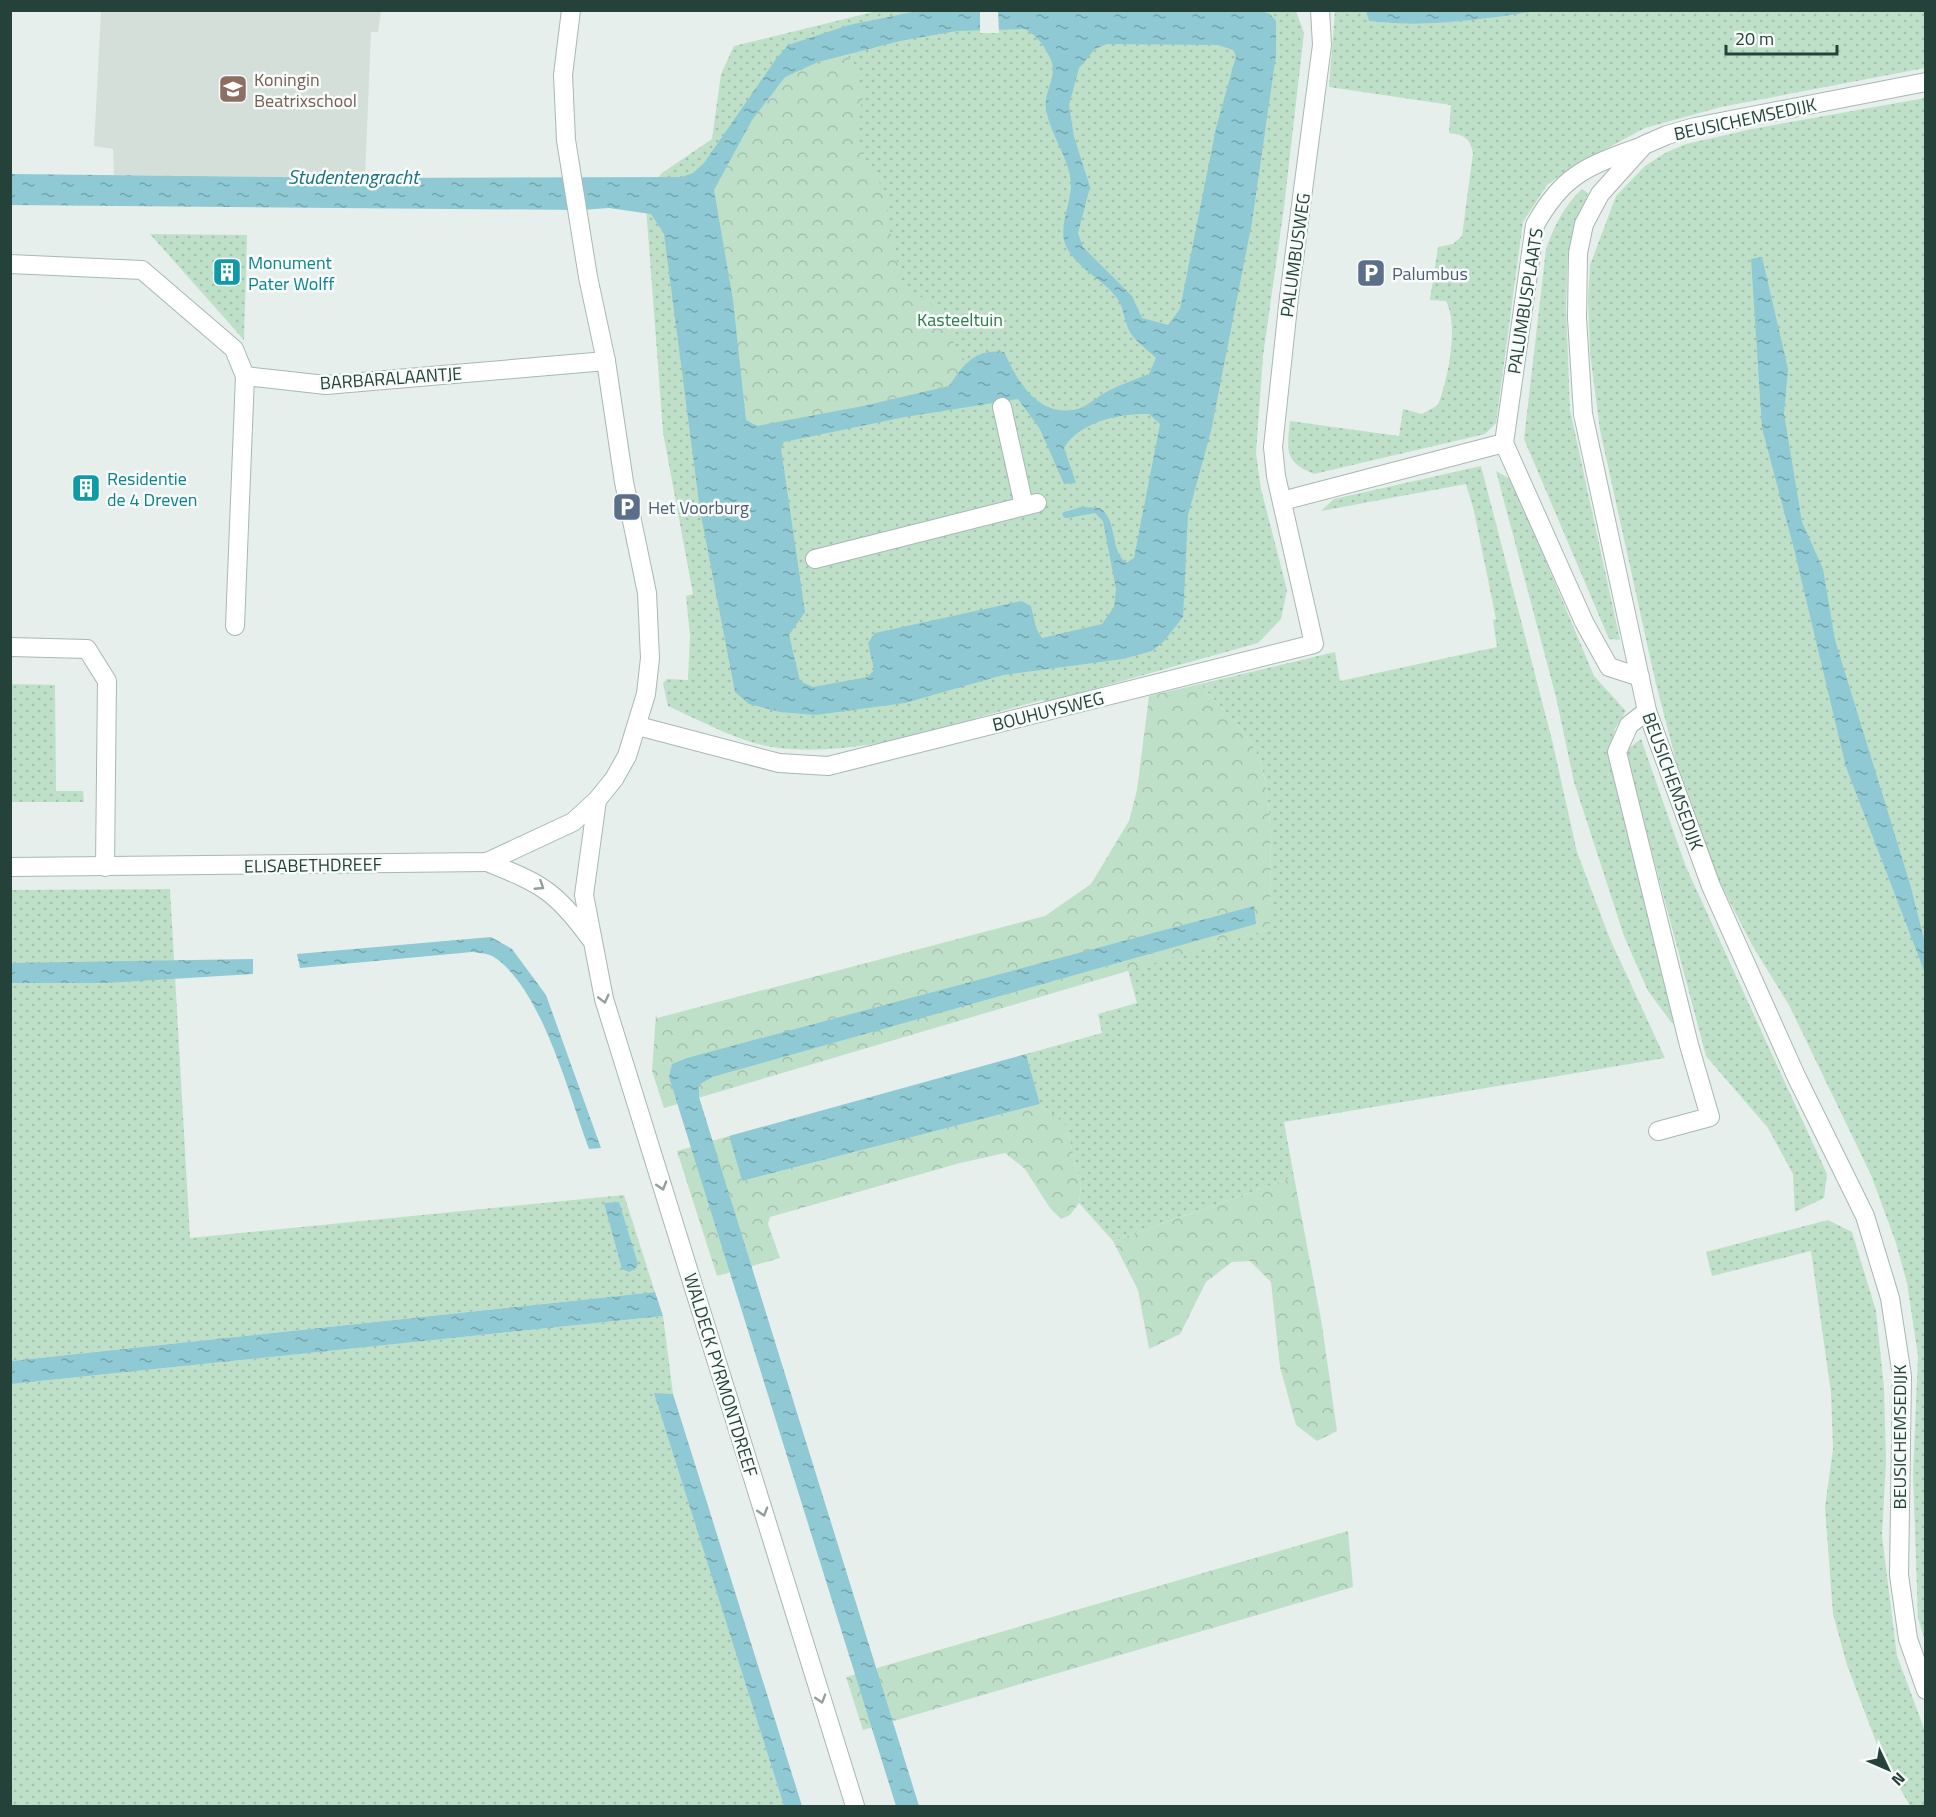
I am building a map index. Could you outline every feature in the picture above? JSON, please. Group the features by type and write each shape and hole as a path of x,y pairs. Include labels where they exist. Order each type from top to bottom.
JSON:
{"street":[{"path":"571,10 563,75 566,140 584,239 588,277 606,361 624,482 647,593 650,658 646,694 627,756 614,779 597,800"},
{"name":"PALUMBUSWEG","path":"1282,501 1274,447 1289,297 1322,45 1320,10"},
{"name":"BEUSICHEMSEDIJK","path":"1926,82 1695,127 1666,135 1644,145 1599,194 1584,224 1578,253 1577,318 1583,414 1647,711 1711,886 1796,1076 1864,1216 1890,1298 1902,1376 1899,1575 1908,1639 1926,1690"},
{"name":"PALUMBUSPLAATS","path":"1504,443 1535,225 1547,204 1568,180 1598,162 1644,145"},
{"path":"10,264 142,270 234,349 245,376 235,626"},
{"name":"BARBARALAANTJE","path":"245,376 326,385 606,361"},
{"path":"815,559 1031,504 1002,407"},
{"path":"1282,501 1504,443 1584,622 1609,668 1640,677"},
{"name":"BOUHUYSWEG","path":"638,726 779,763 828,766 1314,644 1282,501"},
{"path":"10,647 87,649 106,681 105,867"},
{"path":"1647,711 1629,725 1617,752 1689,1045 1710,1117 1658,1131"},
{"name":"ELISABETHDREEF","path":"10,867 487,862 573,822 597,800"},
{"name":"WALDECK PYRMONTDREEF","path":"597,800 584,895 604,999 855,1806"},
{"name":"WALDECK PYRMONTDREEF","path":"487,862 537,882 566,905 593,942"}],"shaded area":[{"name":"Koningin Beatrixschool","path":"101,11 381,11 378,32 371,32 365,178 114,175 113,149 94,146"}],"green space":[{"path":"1536,10 1925,11 1925,68 1721,107 1645,128 1572,167 1547,185 1523,222 1496,423 1485,434 1314,474 1292,460 1288,447 1290,421 1399,436 1403,409 1422,414 1438,405 1451,353 1452,324 1446,301 1430,300 1438,247 1453,244 1462,236 1473,153 1466,138 1449,133 1451,105 1329,87 1335,11 1366,11 1369,21 1411,24 1474,19"},
{"name":"Kasteeltuin","path":"877,11 1296,11 1304,33 1284,207 1263,356 1256,453 1261,489 1287,590 1281,619 1258,643 1047,702 1042,700 976,718 970,725 851,747 803,750 779,748 736,737 668,706 663,683 667,679 688,680 690,636 686,596 693,594 663,432 645,193 662,173 712,139 721,74 734,46"},
{"path":"847,53 864,94 855,128 869,168 886,192 890,230 902,284 944,313 956,350 966,361 949,385 863,406 757,426 746,420 733,300 714,190 752,120 784,77"},
{"path":"1925,98 1925,1641 1918,1618 1913,1474 1918,1356 1907,1283 1896,1243 1871,1175 1789,1005 1752,945 1718,879 1681,780 1655,680 1600,430 1590,353 1588,300 1590,265 1616,196 1645,166 1665,153 1686,144 1752,129"},
{"path":"1582,189 1588,193 1568,253 1566,306 1570,410 1620,640 1609,639 1524,439 1546,249 1560,217"},
{"path":"150,234 247,235 244,340"},
{"path":"1481,466 1552,740 1577,852 1610,939 1665,1058 1284,1122 1294,1177 1113,1241 1079,1203 1081,1186 1066,1126 1040,1104 1026,1054 1102,1033 1098,1014 1137,1003 1128,970 1270,929 1269,806 1260,760 1245,735 1200,684 1335,652 1340,681 1497,647 1493,620 1496,619 1474,511 1466,484 1321,511 1334,499"},
{"path":"1496,471 1512,480 1594,676 1626,711 1615,729 1610,750 1676,1024 1671,1022 1648,991 1624,936 1574,782 1556,697"},
{"path":"11,684 55,685 56,791 83,791 84,802 11,802"},
{"path":"1200,684 1245,735 1260,760 1269,807 1270,929 664,1108 652,1071 656,1014 657,1018 1045,916 1091,884 1129,821 1137,790 1149,696"},
{"path":"1641,739 1686,867 1827,1174 1824,1198 1795,1212 1793,1174 1768,1128 1706,1056 1625,751"},
{"path":"170,889 190,1238 624,1195 655,1292 11,1361 10,890"},
{"path":"1040,1104 1066,1125 1081,1186 1079,1203 1070,1215 1061,1219 1050,1208 1025,1169 1005,1153 960,1163 770,1217 768,1224 780,1258 717,1276 677,1151 729,1136 742,1181"},
{"path":"1294,1177 1322,1325 1337,1431 1317,1441 1296,1425 1280,1367 1271,1282 1250,1261 1232,1262 1206,1282 1180,1334 1149,1349 1138,1290 1113,1241"},
{"path":"1828,1220 1852,1232 1876,1311 1884,1388 1886,1461 1882,1536 1897,1656 1925,1731 1925,1806 1910,1806 1881,1755 1847,1665 1833,1614 1825,1507 1833,1449 1831,1393 1811,1251 1712,1276 1706,1252"},
{"path":"663,1316 673,1394 655,1394 784,1806 11,1806 10,1384"},
{"path":"1348,1531 1353,1587 863,1730 846,1677"}],"water":[{"path":"922,10 1258,10 1270,14 1276,21 1276,55 1252,222 1211,431 1188,515 1183,617 1164,641 1152,651 1123,659 1003,675 905,703 815,715 780,712 749,704 735,692 700,510 664,234 651,214 609,208 581,210 11,205 11,174 365,178 682,177 693,173 704,163 788,45 849,25","holes":["1025,29 1037,38 1046,50 1053,66 1046,97 1046,109 1065,158 1071,187 1063,232 1066,246 1076,261 1117,298 1130,332 1156,358 1149,374 1110,390 1082,407 1060,410 1038,401 1015,374 1004,352 994,351 971,359 949,386 863,406 757,426 746,420 733,300 714,190 752,120 785,77 818,62 900,41 957,31","1107,44 1218,45 1233,50 1236,56 1216,128 1180,309 1168,325 1142,318 1132,296 1083,247 1078,233 1090,187 1074,137 1069,105 1079,68 1095,49","1018,399 1040,429 1064,484 1076,483 1064,448 1080,432 1101,421 1126,415 1149,414 1160,424 1134,558 1126,563 1121,557 1117,550 1112,527 1106,513 1100,508 1081,507 1062,513 1064,518 1095,513 1103,521 1116,589 1114,607 1102,624 1042,638 1036,628 1031,606 1021,601 875,633 868,643 874,670 868,677 813,687 800,681 789,635 805,612 781,449 784,442 905,417"]},
{"path":"1366,10 1536,11 1474,20 1411,24 1369,21"},
{"path":"1762,257 1788,369 1784,414 1802,522 1823,569 1835,640 1910,884 1925,943 1925,973 1846,767 1794,549 1762,428 1751,259"},
{"path":"1254,906 1256,924 712,1077 699,1085 699,1097 919,1806 896,1806 669,1077 672,1064 687,1058"},
{"path":"491,937 512,949 546,995 601,1148 589,1149 563,1073 540,1018 511,972 494,957 472,952 300,968 297,954"},
{"path":"253,959 253,974 105,983 11,983 11,963"},
{"path":"1026,1054 1040,1104 742,1181 729,1136"},
{"path":"619,1202 638,1264 629,1272 622,1269 604,1203"},
{"path":"655,1292 663,1316 11,1384 11,1361"},
{"path":"654,1393 673,1394 802,1806 784,1806"}],"pier":[{"path":"980,11 998,11 999,33 980,33"}],"place":[{"name":"Koningin Beatrixschool","path":"233,89"},
{"name":"Monument Pater Wolff","path":"227,272"},
{"name":"Palumbus","path":"1371,273"},
{"name":"Residentie de 4 Dreven","path":"86,488"},
{"name":"Het Voorburg","path":"627,507"}],"water label":[{"name":"Studentengracht","path":"353,176"}]}
